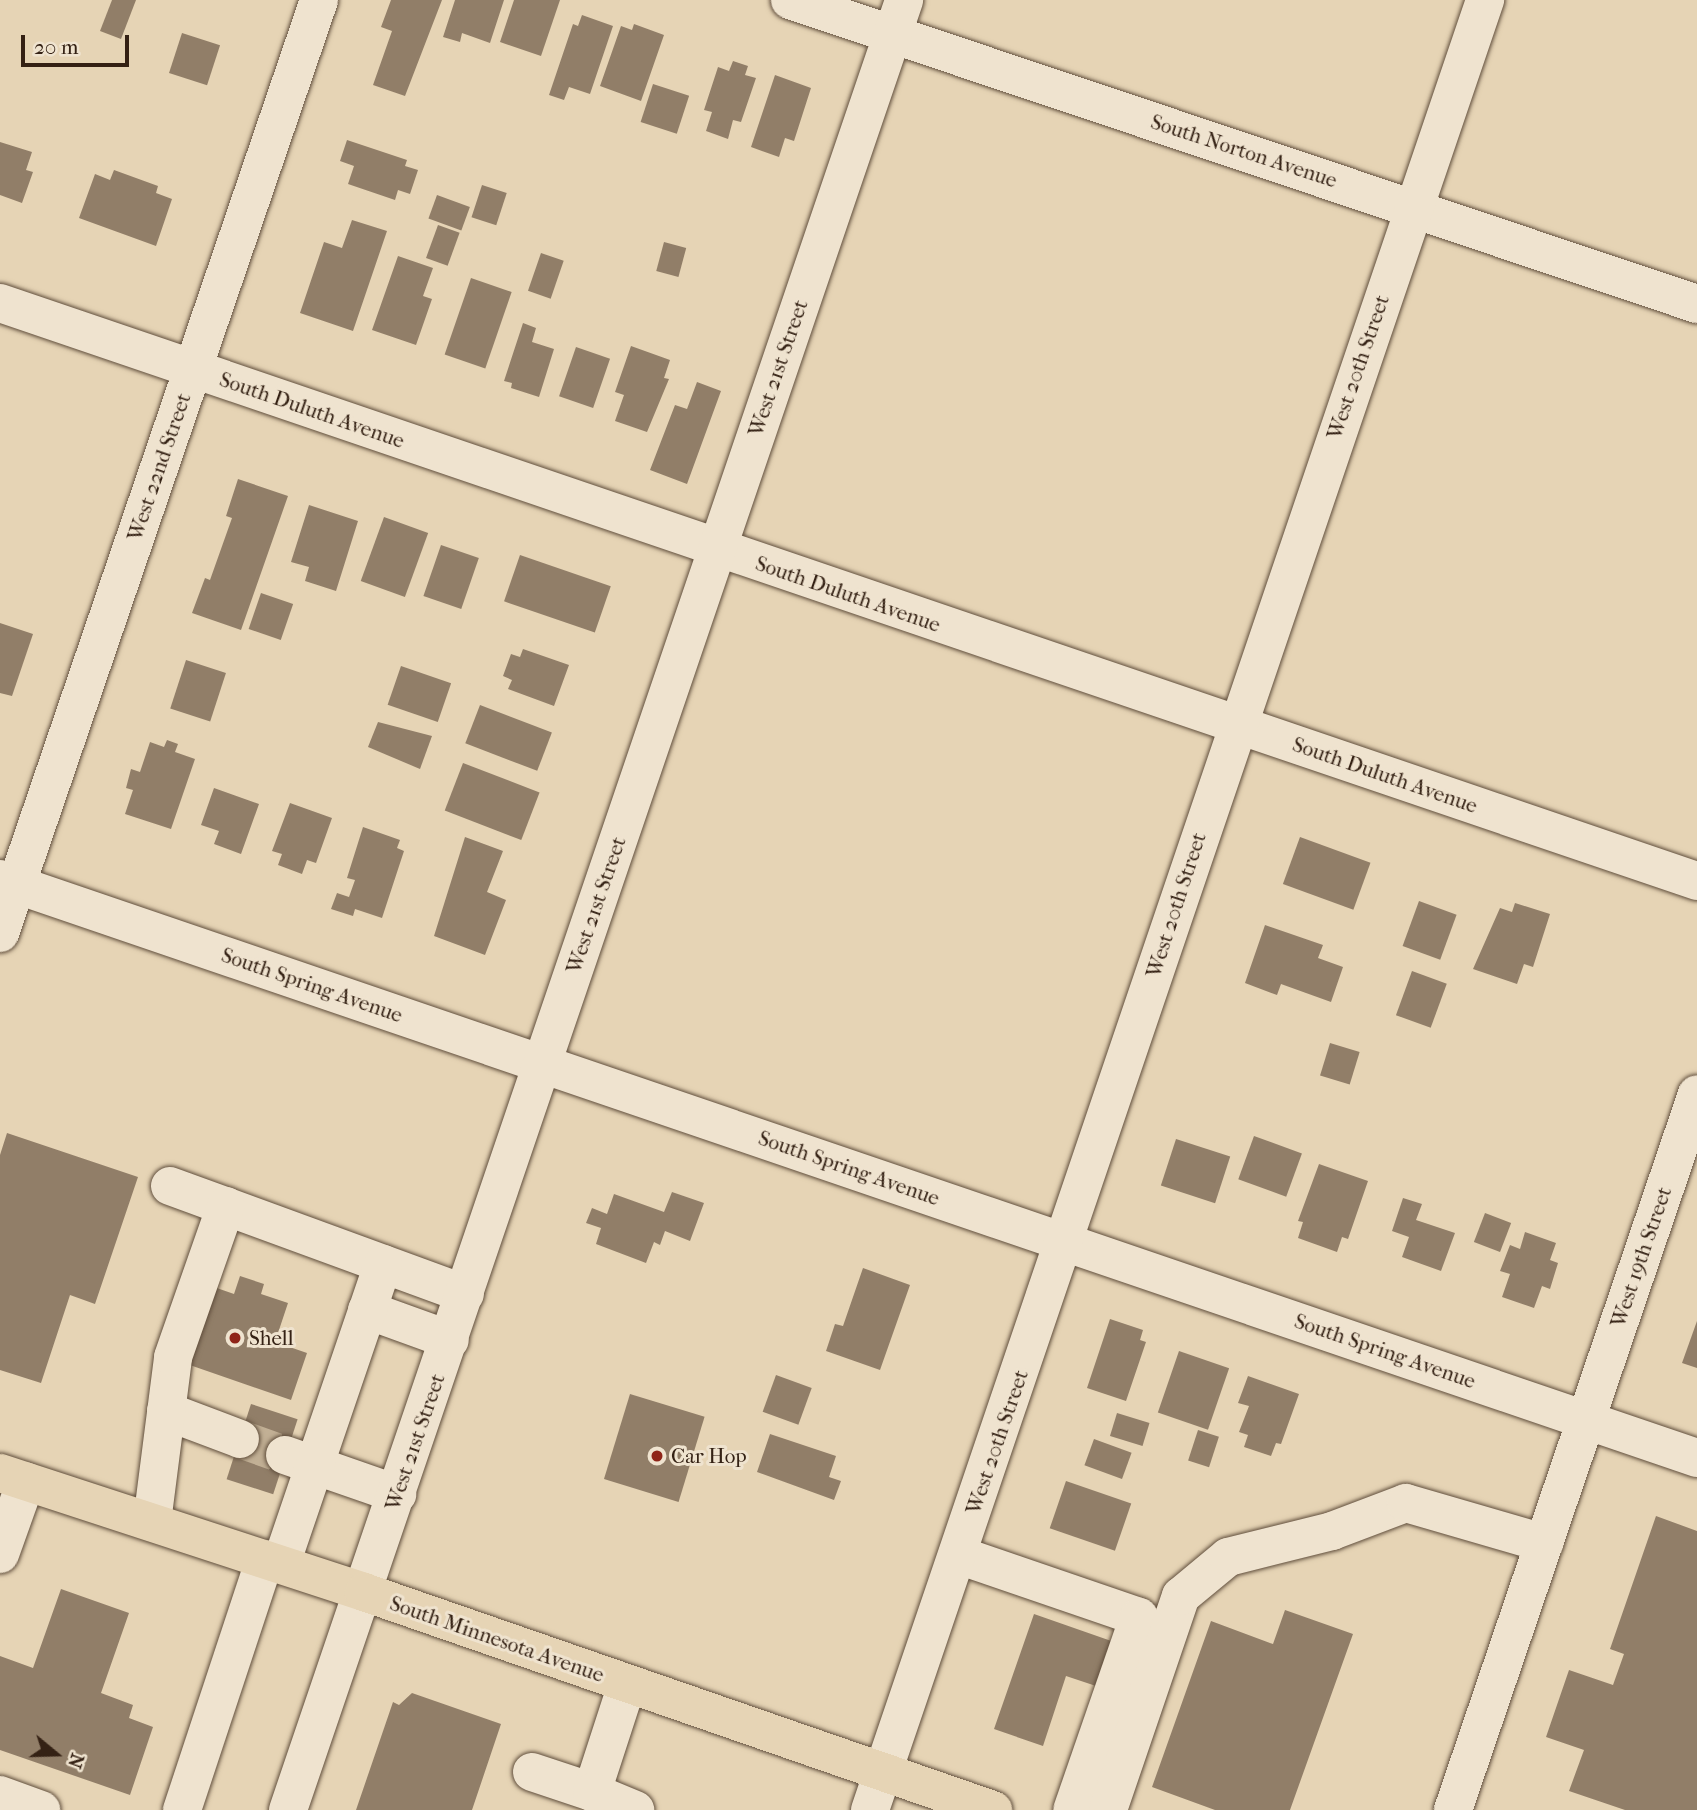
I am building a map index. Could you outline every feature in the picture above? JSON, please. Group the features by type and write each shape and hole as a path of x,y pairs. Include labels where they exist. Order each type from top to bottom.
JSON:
{"main road":[{"name":"South Minnesota Avenue","path":"13,1477 273,1561 993,1810"}],"street":[{"name":"West 22nd Street","path":"0,933 8,882 193,369 319,0"},
{"name":"South Norton Avenue","path":"790,0 892,36 1413,206 1697,304"},
{"name":"West 21st Street","path":"288,1810 904,0"},
{"name":"West 20th Street","path":"870,1810 1066,1242 1236,724 1485,0"},
{"name":"South Duluth Avenue","path":"0,303 1697,881"},
{"name":"South Spring Avenue","path":"8,882 1697,1458"},
{"name":"West 19th Street","path":"1453,1810 1697,1094"},
{"path":"170,1186 465,1294"},
{"path":"152,1522 173,1357 226,1206"},
{"path":"182,1810 273,1561 300,1460 367,1310 383,1264"},
{"path":"367,1310 450,1340"},
{"path":"166,1411 240,1439"},
{"path":"300,1460 397,1494"},
{"path":"0,1554 13,1477"},
{"path":"1108,1810 1181,1596 1228,1557 1332,1531 1406,1503 1544,1543"},
{"path":"958,1555 1139,1617 1072,1810"},
{"path":"592,1792 628,1684"},
{"path":"532,1772 635,1810"},
{"path":"0,1795 41,1810"}],"building":[{"path":"112,0 136,0 121,39 100,31"},
{"path":"391,0 442,0 405,96 373,85 392,31 381,27"},
{"path":"455,0 504,0 490,43 462,33 460,42 443,37"},
{"path":"514,0 560,0 541,56 500,42"},
{"path":"582,15 613,26 590,94 569,87 564,100 549,95 573,24 578,26"},
{"path":"634,24 664,35 641,101 600,86 621,26 632,30"},
{"path":"182,33 220,45 207,85 169,73"},
{"path":"733,61 748,66 745,75 756,78 741,122 733,120 728,139 706,131 712,112 704,110 718,67 729,71"},
{"path":"775,75 811,88 794,141 785,138 779,157 751,147"},
{"path":"653,84 689,96 677,134 641,122"},
{"path":"347,140 407,160 405,166 418,170 410,194 398,190 395,200 348,184 354,166 340,161"},
{"path":"0,142 32,152 26,170 33,172 22,203 0,195"},
{"path":"114,170 158,186 156,193 172,199 156,246 79,218 95,174 110,180"},
{"path":"482,185 507,193 496,225 471,217"},
{"path":"437,195 470,207 461,230 428,218"},
{"path":"352,220 387,231 353,331 300,313 324,242 342,248"},
{"path":"438,225 460,233 448,266 426,258"},
{"path":"664,242 686,248 678,277 656,271"},
{"path":"541,253 564,261 551,299 528,291"},
{"path":"398,256 433,268 423,296 432,299 416,345 372,330"},
{"path":"471,278 512,292 485,369 445,355"},
{"path":"523,323 536,328 532,342 554,349 539,397 511,388 512,383 504,381"},
{"path":"631,346 670,360 664,378 669,379 647,432 615,421 624,395 615,392"},
{"path":"576,347 610,359 593,408 559,396"},
{"path":"697,382 721,391 687,484 650,470 675,405 687,409"},
{"path":"238,479 288,496 241,630 192,613 205,578 210,580 232,518 226,516"},
{"path":"309,505 358,521 336,591 305,581 309,567 291,562"},
{"path":"384,517 428,533 405,597 361,581"},
{"path":"441,545 479,558 461,609 423,596"},
{"path":"520,555 611,586 595,633 504,601"},
{"path":"261,593 293,604 281,640 249,629"},
{"path":"0,623 33,634 12,696 0,693"},
{"path":"523,649 569,665 554,706 508,689 512,680 503,676 511,654 520,657"},
{"path":"186,660 226,673 210,721 170,709"},
{"path":"401,666 451,683 438,722 388,705"},
{"path":"480,705 552,733 537,771 465,743"},
{"path":"378,722 432,736 420,769 368,747"},
{"path":"167,740 178,744 175,752 195,759 171,829 125,814 133,790 126,788 131,769 140,772 150,742 164,747"},
{"path":"463,763 540,792 521,840 445,811"},
{"path":"214,788 259,804 241,854 214,844 219,831 201,825"},
{"path":"290,803 332,818 316,863 307,860 302,874 278,865 282,854 272,851"},
{"path":"363,827 400,840 397,848 404,851 382,918 355,909 353,916 331,909 337,893 349,897 355,880 347,878"},
{"path":"465,837 503,851 487,892 506,900 485,955 434,936"},
{"path":"1300,837 1370,863 1353,910 1283,884"},
{"path":"1419,901 1457,915 1440,960 1403,946"},
{"path":"1515,903 1550,914 1533,967 1524,964 1517,984 1473,969 1500,908 1512,912"},
{"path":"1265,925 1323,945 1318,958 1343,967 1331,1002 1281,984 1277,995 1245,983"},
{"path":"1412,971 1447,984 1431,1028 1396,1015"},
{"path":"1330,1043 1360,1052 1350,1085 1320,1076"},
{"path":"7,1133 138,1177 95,1304 70,1295 41,1383 0,1370 0,1155"},
{"path":"1254,1136 1302,1153 1286,1197 1238,1179"},
{"path":"1176,1139 1230,1157 1215,1203 1161,1186"},
{"path":"1319,1164 1368,1181 1348,1239 1342,1237 1337,1252 1298,1238 1303,1222 1298,1221"},
{"path":"672,1192 704,1203 690,1241 665,1231 660,1245 654,1242 646,1263 596,1244 601,1228 586,1223 592,1208 607,1214 614,1194 664,1212"},
{"path":"1403,1198 1422,1204 1416,1220 1455,1233 1441,1271 1402,1257 1409,1237 1392,1231"},
{"path":"1485,1213 1511,1223 1500,1252 1474,1242"},
{"path":"1525,1232 1556,1243 1550,1260 1558,1263 1550,1289 1542,1286 1534,1308 1502,1297 1510,1274 1500,1271 1510,1245 1520,1249"},
{"path":"863,1268 910,1285 880,1370 826,1351 835,1324 843,1326"},
{"path":"240,1276 264,1284 261,1294 288,1303 275,1342 307,1353 291,1400 184,1363 211,1286 234,1294"},
{"path":"1110,1319 1143,1330 1140,1340 1146,1342 1126,1401 1087,1388"},
{"path":"1697,1321 1697,1368 1682,1363"},
{"path":"1179,1351 1229,1368 1208,1430 1158,1412"},
{"path":"776,1375 812,1388 798,1425 763,1412"},
{"path":"1248,1376 1299,1394 1281,1444 1276,1443 1271,1456 1244,1447 1248,1435 1239,1432 1249,1406 1238,1403"},
{"path":"630,1394 705,1417 679,1502 604,1479"},
{"path":"251,1404 298,1419 273,1494 227,1479"},
{"path":"1117,1413 1150,1423 1142,1446 1110,1436"},
{"path":"1198,1430 1219,1437 1209,1467 1188,1460"},
{"path":"770,1434 836,1456 829,1477 841,1481 834,1500 757,1472"},
{"path":"1094,1439 1132,1453 1122,1479 1084,1465"},
{"path":"1066,1481 1131,1503 1115,1551 1050,1528"},
{"path":"1656,1516 1697,1531 1697,1810 1625,1810 1569,1791 1584,1750 1546,1737 1569,1670 1613,1685 1624,1654 1610,1649"},
{"path":"61,1589 129,1613 101,1693 133,1705 129,1718 153,1727 130,1795 0,1750 0,1656 33,1668"},
{"path":"1285,1610 1353,1634 1290,1810 1215,1810 1152,1787 1211,1621 1273,1644"},
{"path":"1034,1614 1117,1643 1102,1688 1066,1676 1043,1746 994,1729"},
{"path":"412,1693 501,1724 472,1810 356,1810 393,1702 399,1705"}],"tunnel":[{"path":"240,1439 285,1455"}],"place":[{"name":"Shell","path":"235,1338"},
{"name":"Car Hop","path":"657,1456"}]}
